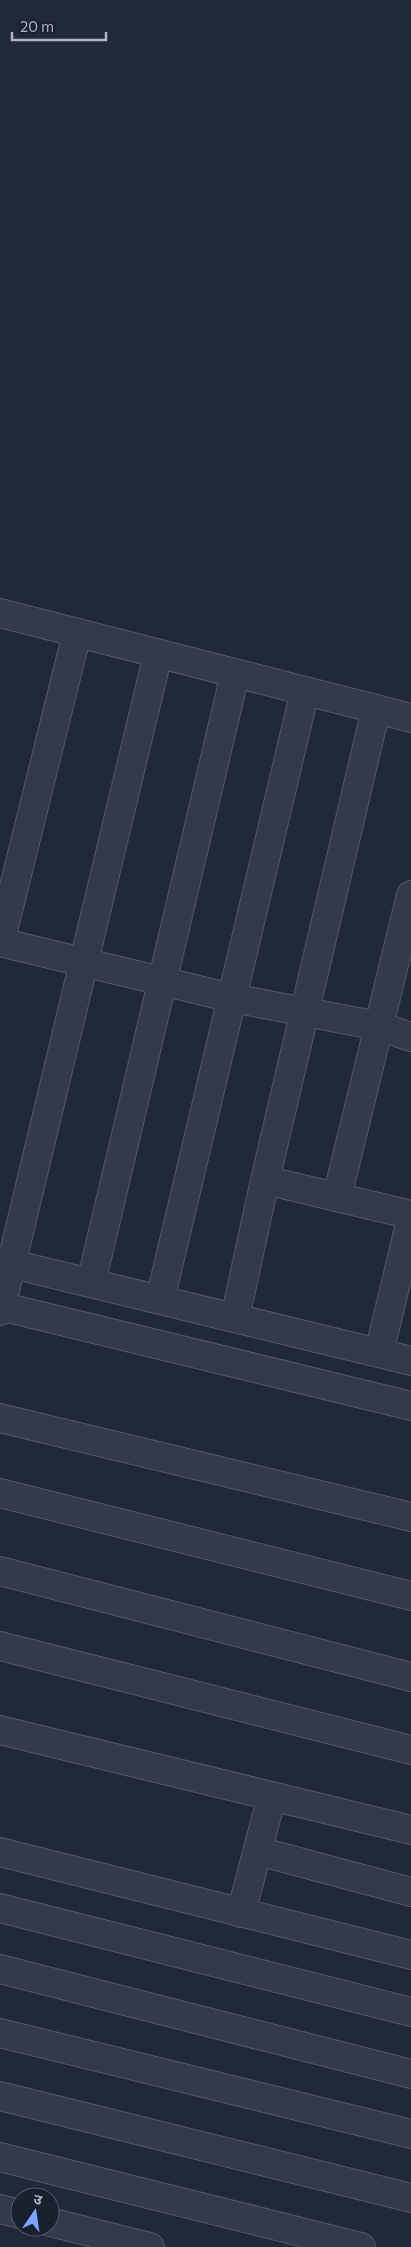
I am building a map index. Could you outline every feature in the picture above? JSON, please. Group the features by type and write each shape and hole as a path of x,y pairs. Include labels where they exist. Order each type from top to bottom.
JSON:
{"street":[{"path":"0,613 411,718"},
{"path":"77,633 0,942 232,998 379,1026 411,1037"},
{"path":"158,654 85,963 6,1262 0,1308 411,1406"},
{"path":"91,1283 236,674"},
{"path":"160,1300 305,691"},
{"path":"235,1318 265,1180 376,709"},
{"path":"336,1197 411,894"},
{"path":"265,1180 411,1215"},
{"path":"379,1353 411,1220"},
{"path":"6,1262 411,1361"},
{"path":"0,1418 411,1517"},
{"path":"0,1493 411,1596"},
{"path":"0,1571 411,1677"},
{"path":"0,1646 411,1750"},
{"path":"0,1730 411,1830"},
{"path":"241,1912 272,1796"},
{"path":"258,1851 411,1892"},
{"path":"0,1852 411,1955"},
{"path":"0,1908 411,2012"},
{"path":"0,1968 411,2074"},
{"path":"0,2033 411,2134"},
{"path":"0,2096 411,2198"},
{"path":"0,2157 360,2247"},
{"path":"60,2224 150,2247"}]}
